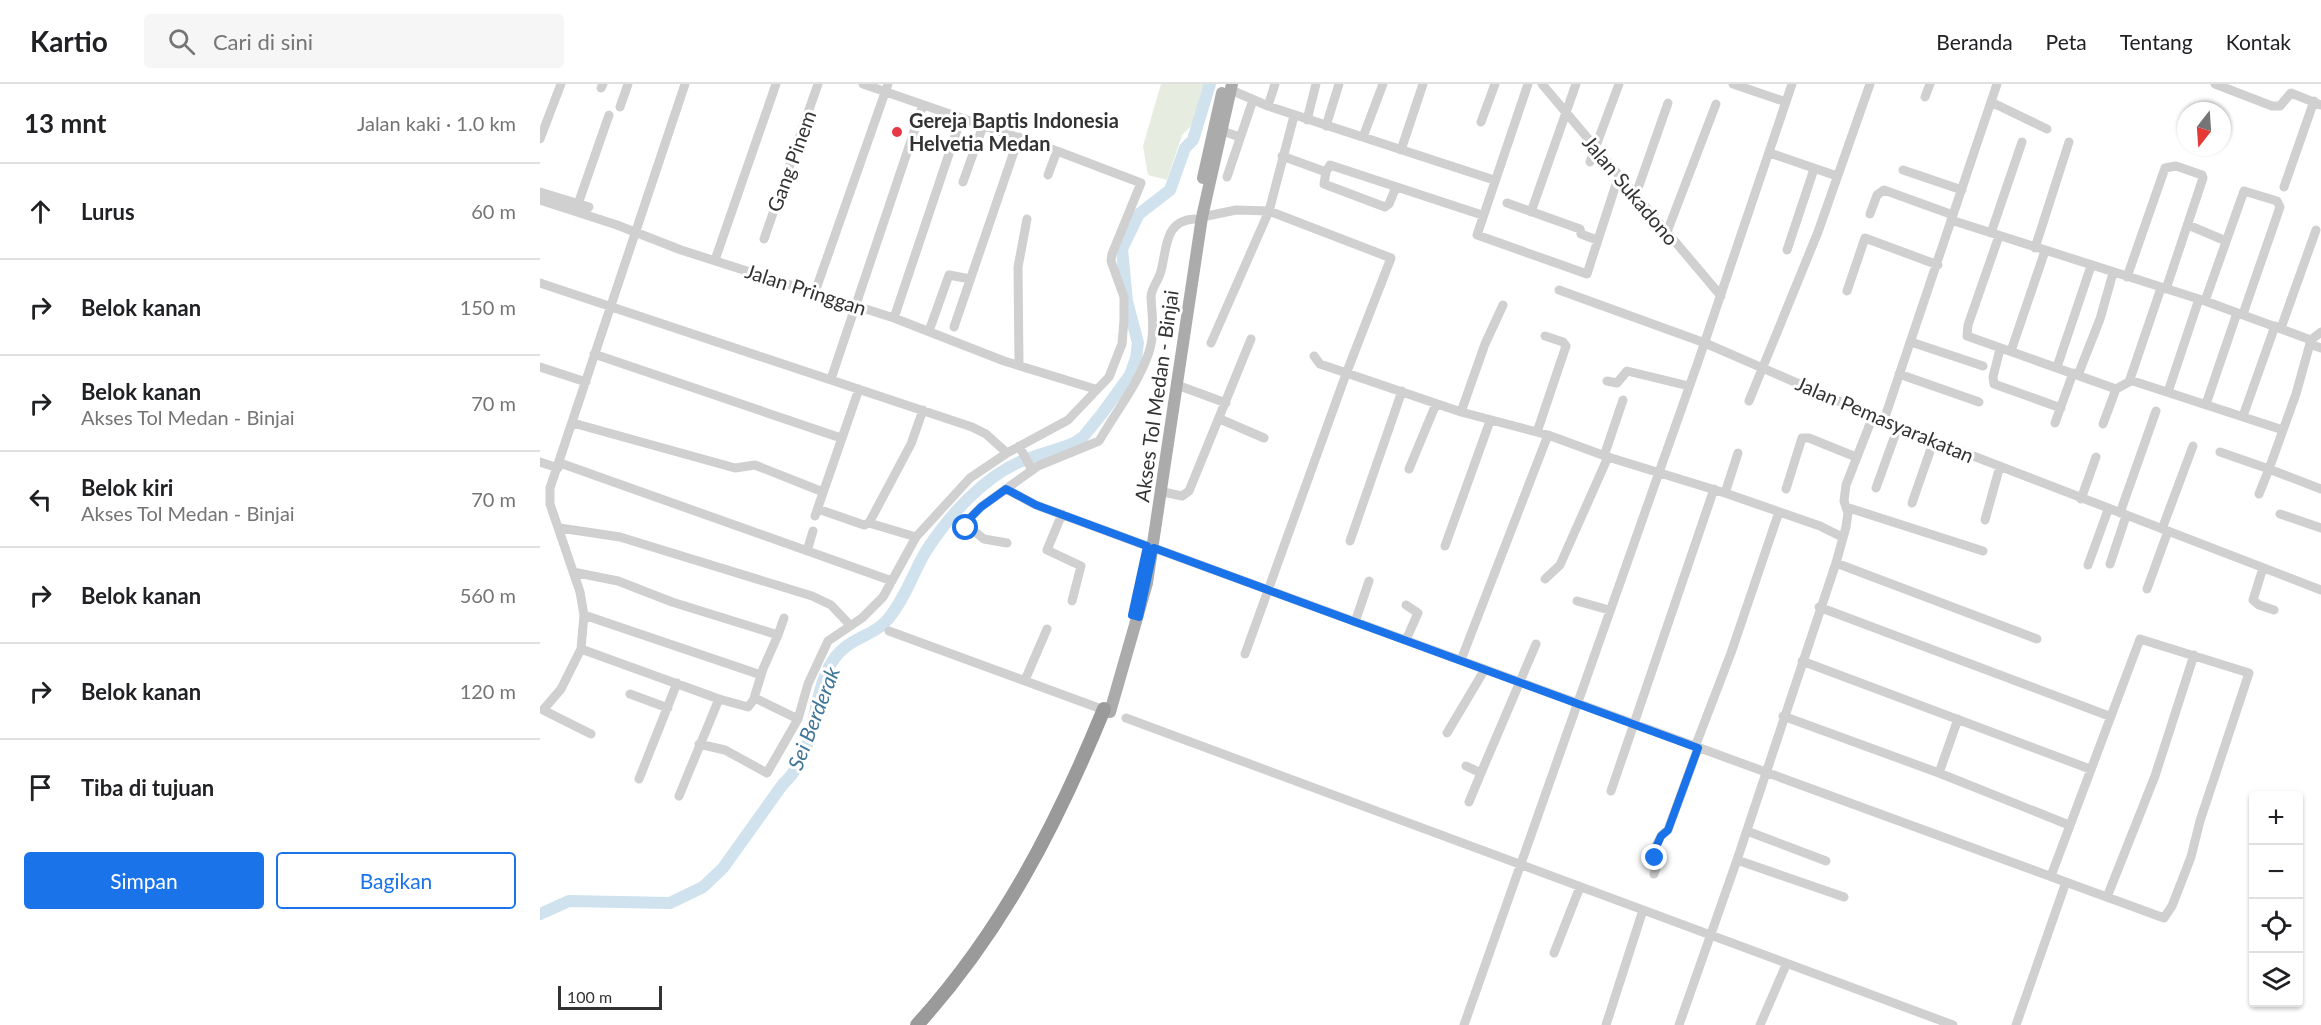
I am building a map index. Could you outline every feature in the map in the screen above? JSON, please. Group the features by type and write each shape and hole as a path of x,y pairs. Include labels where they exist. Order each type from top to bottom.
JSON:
{"highway":[{"path":"917,1025 961,971 1019,888 1107,711"},
{"path":"926,1025 968,976 1017,906 1072,804 1107,711"}],"main road":[{"name":"Akses Tol Medan - Binjai","path":"1150,547 1198,218 1229,86"},
{"name":"Akses Tol Medan - Binjai","path":"1107,711 1136,616 1163,492 1166,439 1177,384 1198,218"}],"street":[{"path":"540,139 561,84"},
{"path":"620,107 628,84"},
{"path":"591,735 542,712 561,689 581,649 584,615 560,528 549,498 594,354 685,84"},
{"path":"715,260 776,84"},
{"name":"Gang Pinem","path":"764,239 818,84"},
{"path":"699,744 725,750 768,773 798,719 820,655 828,640 872,608 892,581 916,537 970,478 1007,453 1068,420 1095,389 1109,377 1122,344 1124,297 1111,261 1140,182 1019,137 923,105 887,88 863,84"},
{"path":"1268,106 1275,84"},
{"path":"1306,120 1316,84"},
{"path":"1326,126 1339,84"},
{"path":"1363,138 1383,84"},
{"path":"1401,150 1423,84"},
{"path":"1481,122 1495,84"},
{"path":"1528,84 1477,235 1587,274 1619,175"},
{"name":"Jalan Sukadono","path":"1542,84 1721,296"},
{"path":"1531,212 1576,84"},
{"path":"1590,162 1619,84"},
{"path":"1733,84 1786,102"},
{"path":"1464,1025 1705,343 1792,84"},
{"path":"1749,401 1802,275 1870,84"},
{"path":"1925,97 1930,84"},
{"path":"1884,420 1997,84"},
{"path":"2215,84 2276,107 2280,106 2293,88 2318,101 2284,187"},
{"path":"1229,86 1252,100 1294,116 1494,180"},
{"path":"815,292 887,88"},
{"path":"1227,177 1252,100"},
{"path":"1991,102 2047,129"},
{"path":"1636,194 1668,103"},
{"path":"1667,232 1716,104"},
{"path":"831,380 923,105"},
{"path":"578,204 609,115"},
{"path":"1211,343 1269,211 1294,116"},
{"path":"894,318 962,118"},
{"path":"963,182 983,126"},
{"path":"1218,129 1240,137"},
{"path":"954,327 1019,137"},
{"path":"2022,142 1966,333 1972,340 2011,351 2116,389 2126,386 2188,225 2202,175 2176,166 2165,168 2127,277"},
{"path":"2035,248 2069,142"},
{"path":"1048,175 1057,151"},
{"path":"1770,153 1837,176"},
{"path":"1282,156 1326,172"},
{"path":"1396,187 1389,204 1385,207 1324,184 1330,165 1482,215"},
{"path":"1787,250 1815,169"},
{"path":"1903,170 1962,190"},
{"path":"1870,214 1877,195 1884,190 2035,248 2240,313 2278,327 2321,348"},
{"path":"2168,392 2244,190 2277,201 2280,207 2206,404"},
{"path":"540,192 589,207"},
{"name":"Jalan Pringgan","path":"540,200 636,232 653,240 894,318 1019,365 1095,389"},
{"path":"1508,203 1580,229 1581,234 1598,240"},
{"path":"1007,543 984,538 965,524 981,507 1031,468 1099,441 1150,351 1153,317 1151,297 1161,271 1169,232 1180,222 1236,210 1269,211 1391,258 1347,372 1245,654"},
{"path":"1019,365 1018,267 1027,219"},
{"path":"2188,225 2226,242"},
{"path":"2244,416 2316,230"},
{"path":"1847,291 1865,238 1938,265"},
{"path":"2011,351 2045,251"},
{"path":"2057,367 2091,266"},
{"path":"2055,423 2100,319 2113,273"},
{"path":"928,331 949,275 970,279"},
{"path":"540,283 981,431 1007,453"},
{"name":"Jalan Pemasyarakatan","path":"1559,290 1705,343 1898,427 2319,590"},
{"path":"1461,412 1485,344 1503,305"},
{"path":"2259,494 2283,430 2310,342 2321,332"},
{"path":"1537,432 1566,346 1563,342 1545,336"},
{"path":"1163,492 1187,494 1220,419 1251,339"},
{"path":"1911,342 1983,366"},
{"path":"2000,349 1993,376 1994,384 2061,408"},
{"path":"594,354 841,438"},
{"path":"1314,356 1320,363 1436,404 1490,421 1548,435 1606,457 1714,489 1820,526 1842,537"},
{"path":"540,367 586,382"},
{"path":"1606,381 1617,383 1626,371 1689,386"},
{"path":"1899,374 1979,402"},
{"path":"2130,380 2283,430"},
{"path":"1177,384 1226,402"},
{"path":"859,389 817,513 916,537"},
{"path":"2103,424 2116,389"},
{"path":"1350,541 1402,392"},
{"path":"1545,579 1560,565 1606,457 1623,400"},
{"path":"1409,469 1436,404"},
{"path":"869,524 911,444 923,410"},
{"path":"2110,564 2123,514 2156,411"},
{"path":"1679,1025 1747,831 1819,607 1836,563 1846,527 1844,494 1873,416"},
{"path":"1220,419 1264,438"},
{"path":"1444,546 1490,421"},
{"path":"573,423 735,468 755,465 823,492"},
{"path":"1876,488 1898,427"},
{"path":"1461,660 1548,435"},
{"path":"1786,489 1802,438 1809,438 1856,457"},
{"path":"1912,503 1934,440"},
{"path":"2147,590 2193,446"},
{"path":"1020,448 1031,468"},
{"path":"2220,452 2321,489"},
{"path":"1725,493 1738,453"},
{"path":"2080,499 2096,457"},
{"path":"540,462 559,465 892,581"},
{"path":"1985,520 2000,466"},
{"path":"1006,489 1062,514 1150,547 2164,918 2172,906 2187,868 2250,673 2140,639 2109,716 2051,876"},
{"path":"1611,790 1714,489"},
{"path":"1846,507 1983,551"},
{"path":"2088,565 2108,510"},
{"path":"1654,874 1659,860 1653,854 1661,836 1668,830 1779,512"},
{"path":"1062,514 1047,550 1081,566 1072,601"},
{"path":"2280,514 2321,528"},
{"path":"560,528 620,537 812,596 831,605 849,624"},
{"path":"807,551 813,531"},
{"path":"1836,563 2037,639"},
{"path":"2263,568 2253,600 2259,606 2274,610"},
{"path":"573,572 618,581 672,602 778,635"},
{"path":"2319,590 2321,577"},
{"path":"1355,622 1369,581"},
{"path":"1577,601 1609,610"},
{"path":"1406,606 1418,613 1406,640"},
{"path":"1819,607 2109,716"},
{"path":"584,615 761,675"},
{"path":"581,649 719,699 748,707 754,698 784,618"},
{"path":"1025,680 1047,629"},
{"path":"889,631 1107,711"},
{"path":"1469,802 1536,644"},
{"path":"2107,897 2155,776 2194,655"},
{"path":"1802,661 2090,769"},
{"path":"1447,733 1485,669"},
{"path":"639,779 677,683"},
{"path":"630,694 668,708"},
{"path":"754,698 798,719"},
{"path":"679,796 719,699"},
{"path":"1783,716 1939,773 2069,825"},
{"path":"1126,718 1953,1025"},
{"path":"1939,773 1958,719"},
{"path":"1466,766 1481,773"},
{"path":"1747,831 1826,861"},
{"path":"1737,860 1844,897"},
{"path":"2016,1025 2066,882"},
{"path":"1554,954 1580,887"},
{"path":"1606,1025 1643,910"},
{"path":"1760,1025 1786,964"}],"shaded area":[{"path":"1161,84 1206,84 1193,124 1182,135 1167,180 1148,175 1143,146"}],"waterway":[{"name":"Sei Berderak","path":"540,914 569,901 670,903 703,887 723,868 794,772 802,758 812,728 823,682 835,657 850,643 882,626 888,619 926,551 945,525 968,499 994,477 1028,459 1074,443 1083,437 1101,415 1130,375 1138,343 1127,301 1122,249 1139,214 1170,190 1185,148 1193,140 1210,84"}],"place":[{"name":"Gereja Baptis Indonesia Helvetia Medan","path":"897,132"}],"route":[{"path":"966,528 966,522 981,507 1006,489 1036,505 1147,546 1132,615 1139,617 1154,548 1698,748 1668,830 1657,843 1653,854 1655,858"}]}
